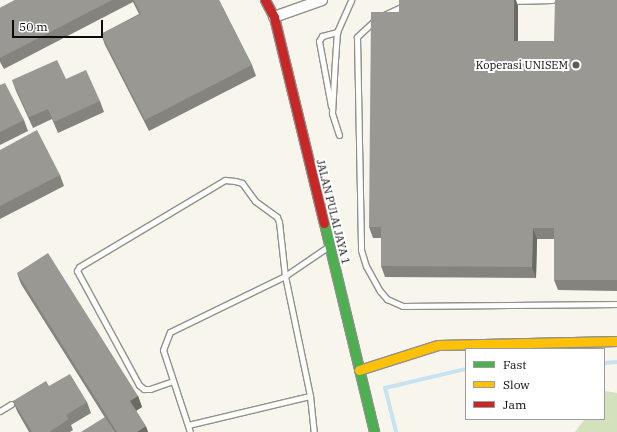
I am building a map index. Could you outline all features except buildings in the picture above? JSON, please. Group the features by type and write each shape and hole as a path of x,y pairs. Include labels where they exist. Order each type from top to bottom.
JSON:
{"street":[{"name":"JALAN PULAI JAYA 1","path":"265,0 274,17 374,432"},
{"path":"274,17 322,0"},
{"path":"359,370 438,345 617,341"}],"lane":[{"path":"332,113 337,32 351,0"},
{"path":"502,1 552,0"},
{"path":"409,4 376,20 357,37 362,250 366,266 380,291 387,299 403,306 617,304"},
{"path":"337,32 322,36 319,41 332,113 339,135"},
{"path":"173,381 150,389 144,389 139,385 78,276 79,267 225,180 242,183 255,202 277,217 285,276 310,396 314,432"},
{"path":"190,432 163,350 170,332 285,276 329,246"},
{"path":"188,425 310,396"},
{"path":"0,411 11,404"}],"green space":[{"path":"605,391 617,393 617,432 575,432 584,420 605,420"}],"waterway":[{"path":"605,363 617,362"},
{"path":"396,432 385,388 465,369"}],"traffic: fast":[{"path":"324,223 374,432"}],"traffic: slow":[{"path":"359,370 438,345 617,341"}],"traffic: jam":[{"path":"265,0 274,17 324,223"}],"place":[{"name":"Koperasi UNISEM","path":"576,65"}]}
